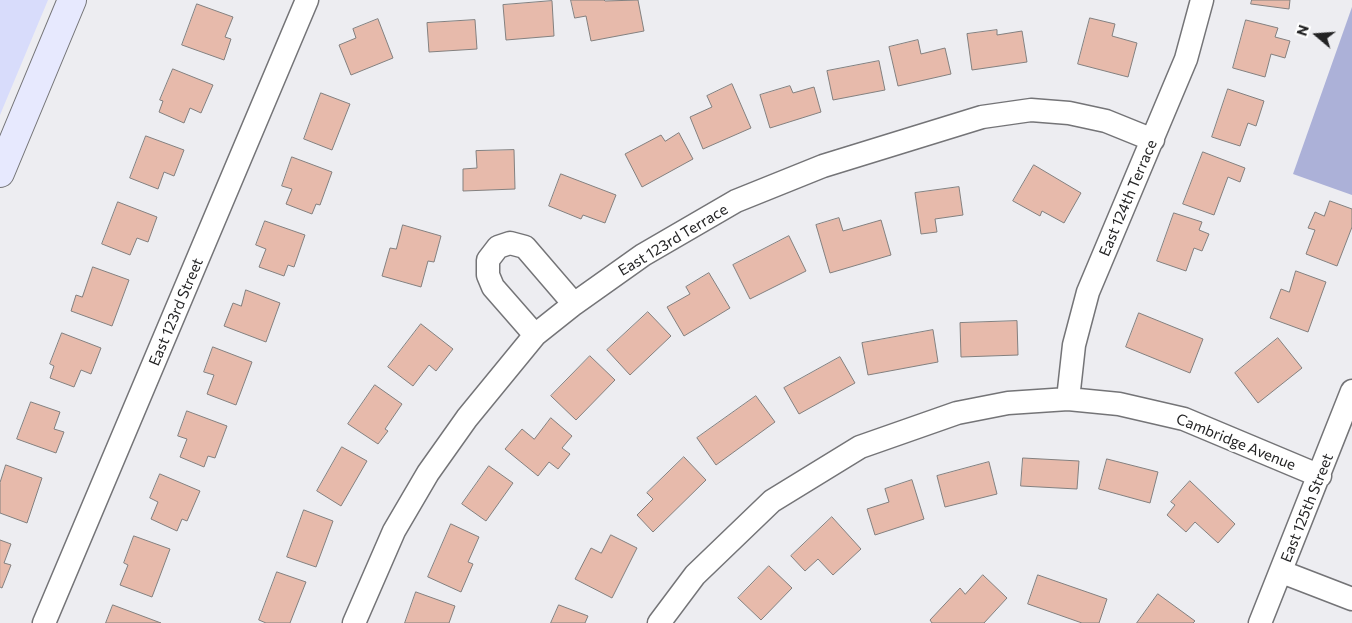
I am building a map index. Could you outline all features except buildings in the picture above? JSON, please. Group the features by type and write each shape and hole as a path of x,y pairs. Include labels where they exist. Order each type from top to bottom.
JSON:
{"main road":[{"path":"0,173 72,0"}],"street":[{"name":"East 123rd Street","path":"44,623 307,0"},
{"name":"East 124th Terrace","path":"1068,399 1074,345 1088,292 1186,59 1202,0"},
{"name":"East 123rd Terrace","path":"354,623 394,531 428,473 467,418 535,335 574,304 643,255 736,201 823,166 982,117 1031,110 1069,113 1106,120 1153,140"},
{"path":"535,335 493,288 488,275 488,260 498,247 510,243 525,247 574,304"},
{"name":"East 125th Street","path":"1260,623 1282,572 1352,391"},
{"name":"Cambridge Avenue","path":"659,623 695,575 772,501 860,447 957,413 1008,403 1068,399 1119,404 1184,419 1320,476"},
{"path":"1282,572 1352,599"}],"shaded area":[{"path":"0,0 48,0 0,115"},
{"path":"1352,7 1352,195 1293,174"}]}
